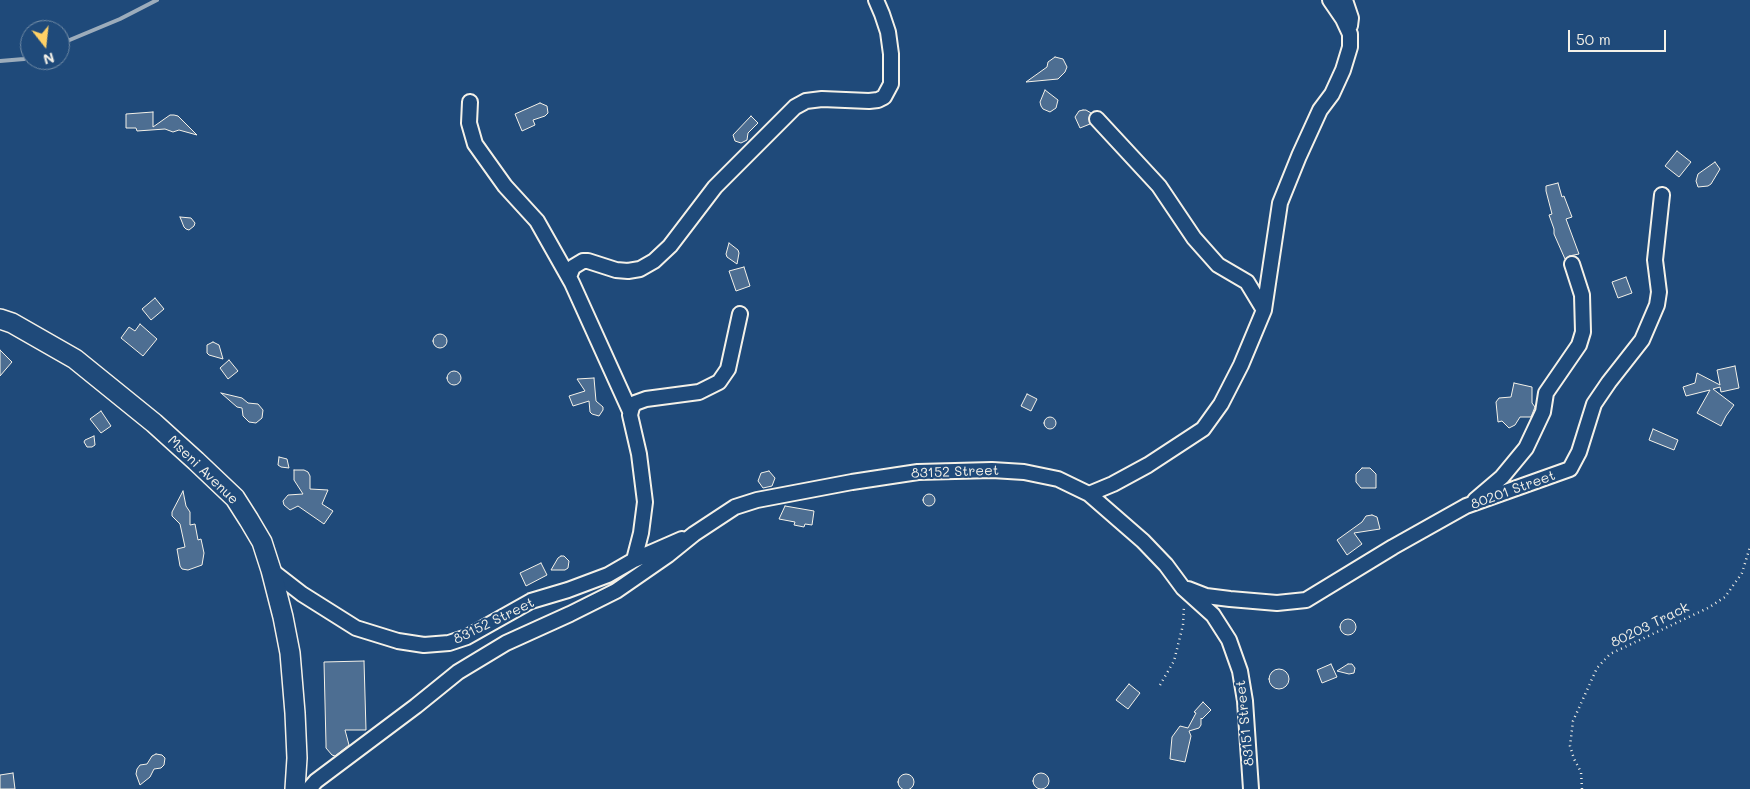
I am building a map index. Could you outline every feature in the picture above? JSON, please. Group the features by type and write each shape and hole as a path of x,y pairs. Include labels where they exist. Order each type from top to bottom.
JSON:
{"street":[{"path":"634,560 641,533 645,502 639,454 630,411 569,277 573,267 582,261 588,261 616,270 628,271 640,269 654,261 670,246 715,187 795,107 806,101 822,99 869,101 884,97 891,84 891,54 888,32 876,0"},
{"path":"1330,0 1343,18 1350,34"},
{"path":"1090,494 1148,465 1203,430 1221,404 1241,365 1264,310 1280,203 1320,110 1332,94 1343,70 1350,47 1351,18 1345,0"},
{"path":"470,102 469,123 475,144 505,186 537,221 572,283"},
{"path":"1097,119 1158,186 1194,238 1218,265 1247,282 1264,310"},
{"name":"80201 Street","path":"1183,588 1206,596 1230,599 1277,603 1306,600 1393,547 1466,506 1570,469 1579,452 1594,404 1642,340 1656,305 1659,292 1655,260 1662,194"},
{"path":"1466,506 1502,477 1526,448 1543,412 1546,393 1579,345 1583,332 1582,295 1572,264"},
{"path":"630,411 633,405 640,400 699,392 719,382 728,369 740,314"},
{"name":"Mseni Avenue","path":"0,319 12,323 75,359 154,423 234,498 262,542 271,570 290,653 297,758 295,789"},
{"name":"83152 Street","path":"309,789 316,780 416,706 458,672 506,643 616,591 668,555 694,534 735,508 757,500 918,472 982,470 1024,472 1058,479 1090,494 1143,541 1166,565 1183,588"},
{"name":"83152 Street","path":"271,570 302,594 356,628 398,642 424,645 449,643 467,637 531,601 608,575 634,560 694,534"},
{"name":"83151 Street","path":"1183,588 1213,615 1229,640 1240,671 1245,701 1251,789"}],"path":[{"name":"80203 Track","path":"1582,789 1582,772 1574,759 1570,746 1573,721 1597,668 1610,654 1708,608 1725,597 1742,573 1750,547"},
{"path":"1160,685 1174,661 1183,625 1183,588"}],"building":[{"path":"1055,57 1063,59 1067,67 1058,79 1026,82 1047,67 1048,62"},
{"path":"1045,90 1058,100 1056,108 1050,112 1043,109 1040,102"},
{"path":"540,103 547,106 548,113 533,120 535,125 522,131 515,114"},
{"path":"1083,110 1091,113 1089,117 1090,124 1080,128 1075,117 1079,111"},
{"path":"153,112 153,127 170,115 174,115 178,116 197,135 179,130 173,132 165,129 137,131 136,128 126,128 126,114"},
{"path":"751,116 758,123 748,133 747,140 741,143 735,141 733,135"},
{"path":"1677,151 1691,162 1679,177 1665,166"},
{"path":"1715,162 1720,169 1711,184 1698,187 1696,181 1698,174"},
{"path":"1558,183 1562,197 1564,196 1572,217 1566,219 1579,254 1565,259 1554,234 1549,215 1552,214 1546,191 1546,186"},
{"path":"180,217 191,218 195,223 194,226 189,230 186,229"},
{"path":"729,243 738,250 737,264 727,257"},
{"path":"744,267 750,286 736,291 729,271"},
{"path":"1626,277 1632,293 1618,298 1612,282"},
{"path":"155,298 164,309 151,320 142,309"},
{"path":"140,324 157,339 143,356 121,338 129,327 135,331"},
{"path":"440,334 445,336 447,341 445,346 440,348 435,346 433,341 435,336"},
{"path":"213,342 219,345 223,359 207,353 207,345"},
{"path":"0,350 12,362 0,376"},
{"path":"229,360 238,371 228,379 220,368"},
{"path":"1735,366 1739,388 1721,392 1720,387 1713,389 1734,405 1721,426 1697,413 1710,390 1686,396 1683,387 1695,383 1697,373 1720,385 1717,370"},
{"path":"454,371 459,373 461,378 459,383 454,385 449,383 447,378 449,373"},
{"path":"594,378 596,401 603,407 599,416 590,412 589,401 573,406 569,396 585,391 577,379"},
{"path":"1514,383 1532,387 1532,403 1535,407 1531,417 1520,417 1515,425 1509,428 1502,421 1498,422 1496,402 1499,398 1511,397"},
{"path":"221,393 242,398 248,403 258,404 263,410 262,418 256,423 249,422 243,416 242,408 237,407"},
{"path":"1027,394 1037,399 1031,411 1021,406"},
{"path":"101,411 111,426 101,433 90,419"},
{"path":"1050,417 1056,423 1050,429 1044,423"},
{"path":"1653,429 1678,440 1674,450 1649,440"},
{"path":"94,436 95,445 87,447 84,442 85,440"},
{"path":"279,457 287,459 289,468 278,465"},
{"path":"1362,468 1370,468 1376,474 1376,488 1361,488 1356,482 1356,474"},
{"path":"294,470 308,472 310,476 310,489 328,490 322,504 333,511 324,524 298,506 290,510 284,505 283,501 288,495 303,494 294,480"},
{"path":"769,471 775,478 772,486 763,488 758,481 761,473"},
{"path":"183,491 186,506 190,512 190,525 195,524 198,540 201,539 204,553 202,565 188,570 182,569 180,566 177,549 185,547 180,524 172,516 172,512"},
{"path":"929,494 935,500 929,506 923,500"},
{"path":"785,506 814,511 812,525 805,524 804,527 794,525 795,522 779,519"},
{"path":"1372,515 1377,517 1380,529 1354,533 1362,544 1347,555 1337,540 1362,522 1366,516"},
{"path":"564,556 569,561 568,568 565,570 551,570 558,558"},
{"path":"541,563 547,575 526,586 520,573"},
{"path":"1345,619 1351,619 1356,624 1354,633 1345,635 1340,630 1340,624"},
{"path":"364,661 366,730 345,730 349,745 335,756 326,748 324,662"},
{"path":"1331,664 1337,677 1322,683 1317,670"},
{"path":"1348,664 1352,664 1355,668 1354,673 1349,674 1337,671"},
{"path":"1279,669 1286,672 1289,679 1286,686 1279,689 1272,686 1269,679 1272,672"},
{"path":"1129,684 1140,693 1128,709 1116,700"},
{"path":"1203,702 1211,710 1201,718 1199,728 1189,731 1191,736 1185,762 1170,759 1172,737 1180,726 1188,728 1196,713 1194,712"},
{"path":"156,754 162,755 165,758 164,765 161,768 154,769 150,777 140,785 136,774 137,769 140,765 147,764 152,756"},
{"path":"13,773 15,789 0,789 0,775"},
{"path":"1038,773 1044,773 1049,778 1047,787 1038,789 1033,784 1033,778"},
{"path":"906,774 914,782 906,790 898,782"}],"waterway":[{"path":"70,40 120,19 157,0"},
{"path":"0,61 20,59"}]}
